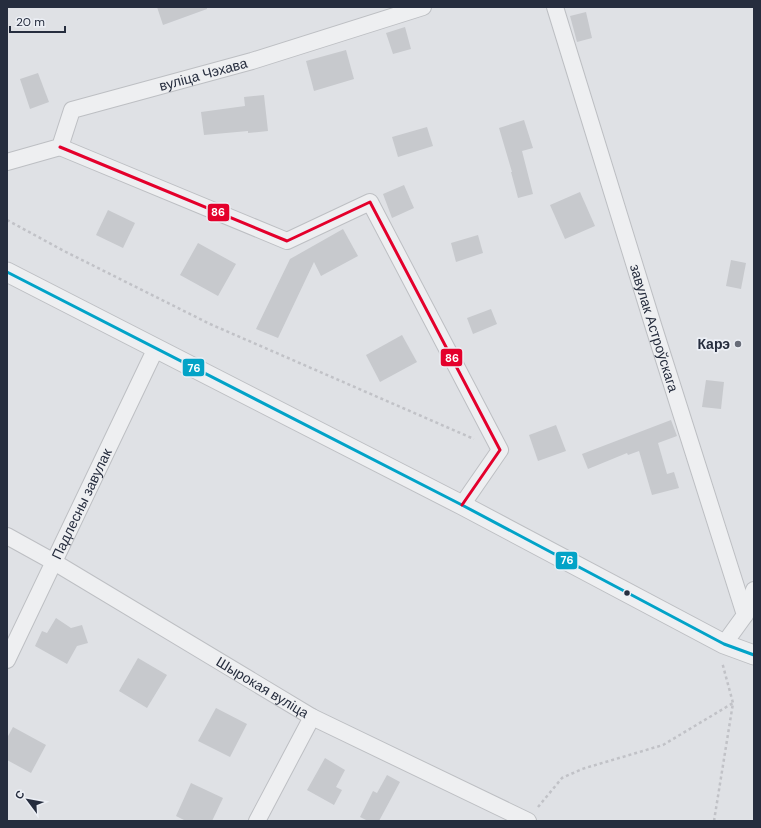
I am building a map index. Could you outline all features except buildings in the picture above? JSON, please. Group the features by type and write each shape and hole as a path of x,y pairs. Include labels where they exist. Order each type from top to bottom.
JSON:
{"street":[{"name":"вуліца Чэхава","path":"60,147 72,110 252,61 423,7"},
{"name":"завулак Астроўскага","path":"555,7 656,335 745,615"},
{"path":"7,162 60,147 287,241 370,202 500,450 462,505"},
{"path":"7,272 462,505 724,644 754,655"},
{"name":"Падлесны завулак","path":"7,660 156,348"},
{"name":"Шырокая вуліца","path":"7,536 54,562 312,717 527,820"},
{"path":"724,644 745,615 754,590"},
{"path":"257,821 312,717"}],"path":[{"path":"7,220 64,251 210,324 500,450"},
{"path":"714,821 733,703 720,656 724,644"},
{"path":"527,820 562,778 582,769 663,745 733,703"}],"transit line":[{"name":"86","path":"60,147 287,241 370,202 500,450 462,505"},
{"name":"76","path":"7,272 462,505 724,644 754,655"}],"place":[{"name":"Карэ","path":"738,344"}]}
